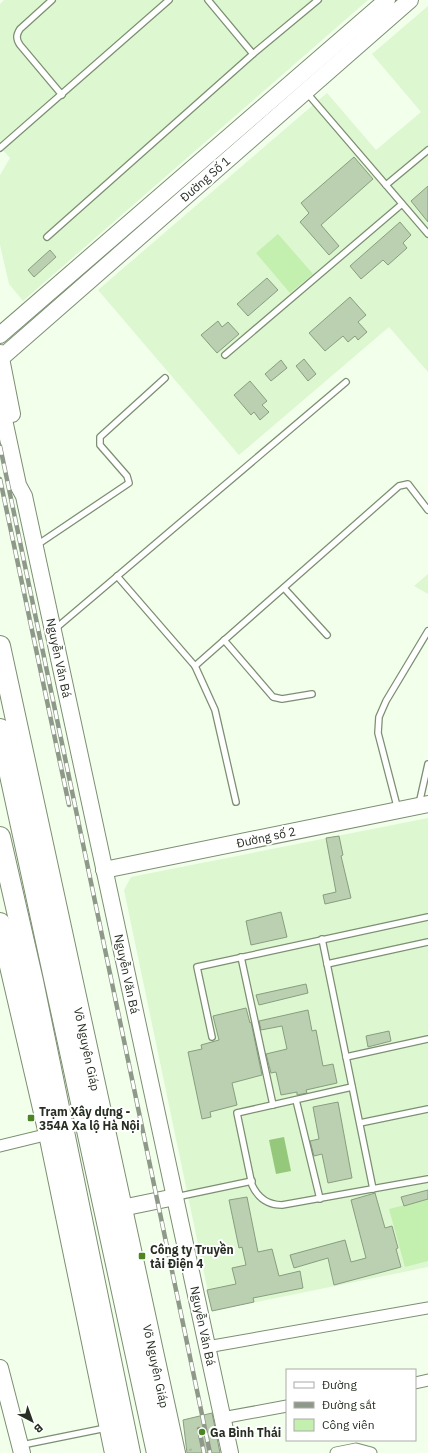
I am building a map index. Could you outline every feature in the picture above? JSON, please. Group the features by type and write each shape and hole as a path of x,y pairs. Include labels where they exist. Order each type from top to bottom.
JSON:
{"highway":[{"name":"Võ Nguyên Giáp","path":"0,646 113,1210 157,1453"},
{"name":"Võ Nguyên Giáp","path":"0,729 113,1210 175,1453"},
{"path":"0,836 33,981 130,1453"},
{"path":"0,923 49,1134 115,1453"}],"main road":[{"name":"Đường Số 1","path":"0,335 387,0"},
{"name":"Đường Số 1","path":"0,356 410,0"},
{"name":"Nguyễn Văn Bá","path":"0,356 27,483 24,496"},
{"name":"Nguyễn Văn Bá","path":"0,400 18,485 24,496 35,546 230,1453"},
{"name":"Đường số 2","path":"104,870 423,805"},
{"path":"113,1210 175,1197"},
{"path":"1,1378 21,1449"}],"street":[{"path":"0,1146 49,1134"},
{"path":"207,1347 428,1308"},
{"path":"416,1383 428,1380"},
{"path":"222,1418 286,1406"},
{"path":"336,1453 356,1449 370,1453"}],"lane":[{"path":"52,0 20,29 17,39 20,45 62,95"},
{"path":"0,148 169,0"},
{"path":"208,0 253,54"},
{"path":"47,237 253,54 318,0"},
{"path":"306,91 428,234"},
{"path":"386,185 428,150"},
{"path":"225,355 402,204"},
{"path":"423,228 428,224"},
{"path":"35,546 129,483 127,476 100,445 100,437 165,378"},
{"path":"53,630 346,382"},
{"path":"195,666 400,486 408,484 428,510"},
{"path":"117,576 195,666 215,710 236,802"},
{"path":"284,588 327,635"},
{"path":"398,810 378,733 379,717 386,701 428,631"},
{"path":"224,640 273,696 282,699 312,694"},
{"path":"423,805 420,802 428,764"},
{"path":"212,1037 197,967 428,917"},
{"path":"322,939 373,1189"},
{"path":"327,964 428,942"},
{"path":"241,957 273,1105"},
{"path":"346,1057 428,1039"},
{"path":"352,1088 237,1113 252,1181 258,1195 271,1204 282,1206 428,1178"},
{"path":"296,1100 320,1199"},
{"path":"360,1123 428,1109"},
{"path":"175,1197 252,1181"},
{"path":"21,1449 110,1427"}],"shaded area":[{"path":"4,0 368,0 23,301 9,284 0,245 0,175 10,158 0,147 0,4"},
{"path":"428,6 428,372 389,327 239,455 98,290 327,93 376,150 421,112 372,54"},
{"path":"428,574 428,594 414,586"},
{"name":"Công ty Truyền tải Điện 4","path":"428,818 428,1267 212,1311 124,890 131,877"},
{"path":"284,1137 291,1171 276,1174 269,1140"}],"green space":[{"path":"278,234 313,274 290,293 256,253"},
{"path":"428,1199 428,1261 405,1267 389,1209"}],"building":[{"path":"354,157 373,179 321,225 339,246 329,255 300,222 309,213 301,203"},
{"path":"428,186 428,222 411,201"},
{"path":"400,222 411,235 403,243 407,248 388,265 383,260 361,279 350,266"},
{"path":"50,250 56,257 34,277 28,270"},
{"path":"267,278 278,290 248,316 237,304"},
{"path":"350,297 366,315 358,322 367,332 358,340 355,336 348,342 343,336 325,351 309,333"},
{"path":"218,321 222,327 228,322 239,334 217,353 201,335"},
{"path":"304,359 316,374 308,381 296,366"},
{"path":"281,360 287,368 271,381 265,374"},
{"path":"250,381 267,401 262,405 269,412 260,420 254,412 251,415 234,395"},
{"path":"339,836 343,855 341,856 351,898 325,904 323,895 336,892 326,838"},
{"path":"281,912 287,937 251,945 246,921"},
{"path":"306,984 308,993 259,1005 256,995"},
{"path":"246,1008 250,1023 251,1022 262,1075 232,1083 237,1105 210,1112 211,1117 202,1119 188,1052 202,1049 201,1045 219,1040 213,1016"},
{"path":"308,1010 312,1031 316,1030 323,1066 333,1064 337,1083 306,1090 307,1093 297,1095 297,1092 281,1095 276,1072 271,1073 266,1054 287,1049 282,1026 261,1030 259,1021"},
{"path":"389,1031 391,1041 368,1047 366,1036"},
{"path":"338,1102 352,1178 328,1183 322,1154 314,1156 310,1141 319,1139 313,1107"},
{"path":"428,1190 428,1199 404,1206 401,1197"},
{"path":"375,1193 385,1228 392,1226 401,1267 334,1285 328,1258 294,1268 290,1255 345,1240 351,1262 366,1258 351,1200"},
{"path":"247,1197 258,1252 272,1249 279,1276 300,1271 303,1288 253,1298 254,1302 212,1311 207,1290 236,1284 232,1268 246,1265 242,1247 239,1248 229,1200"},
{"name":"Ga Bình Thái","path":"212,1413 220,1453 187,1453 183,1420"}],"railway":[{"path":"0,446 210,1453"},
{"path":"0,479 69,805"},
{"path":"199,1429 204,1453"}],"place":[{"name":"Trạm Xây dựng - 354A Xa lộ Hà Nội","path":"31,1118"},
{"name":"Công ty Truyền tải Điện 4","path":"142,1256"},
{"name":"Ga Bình Thái","path":"202,1432"}]}
